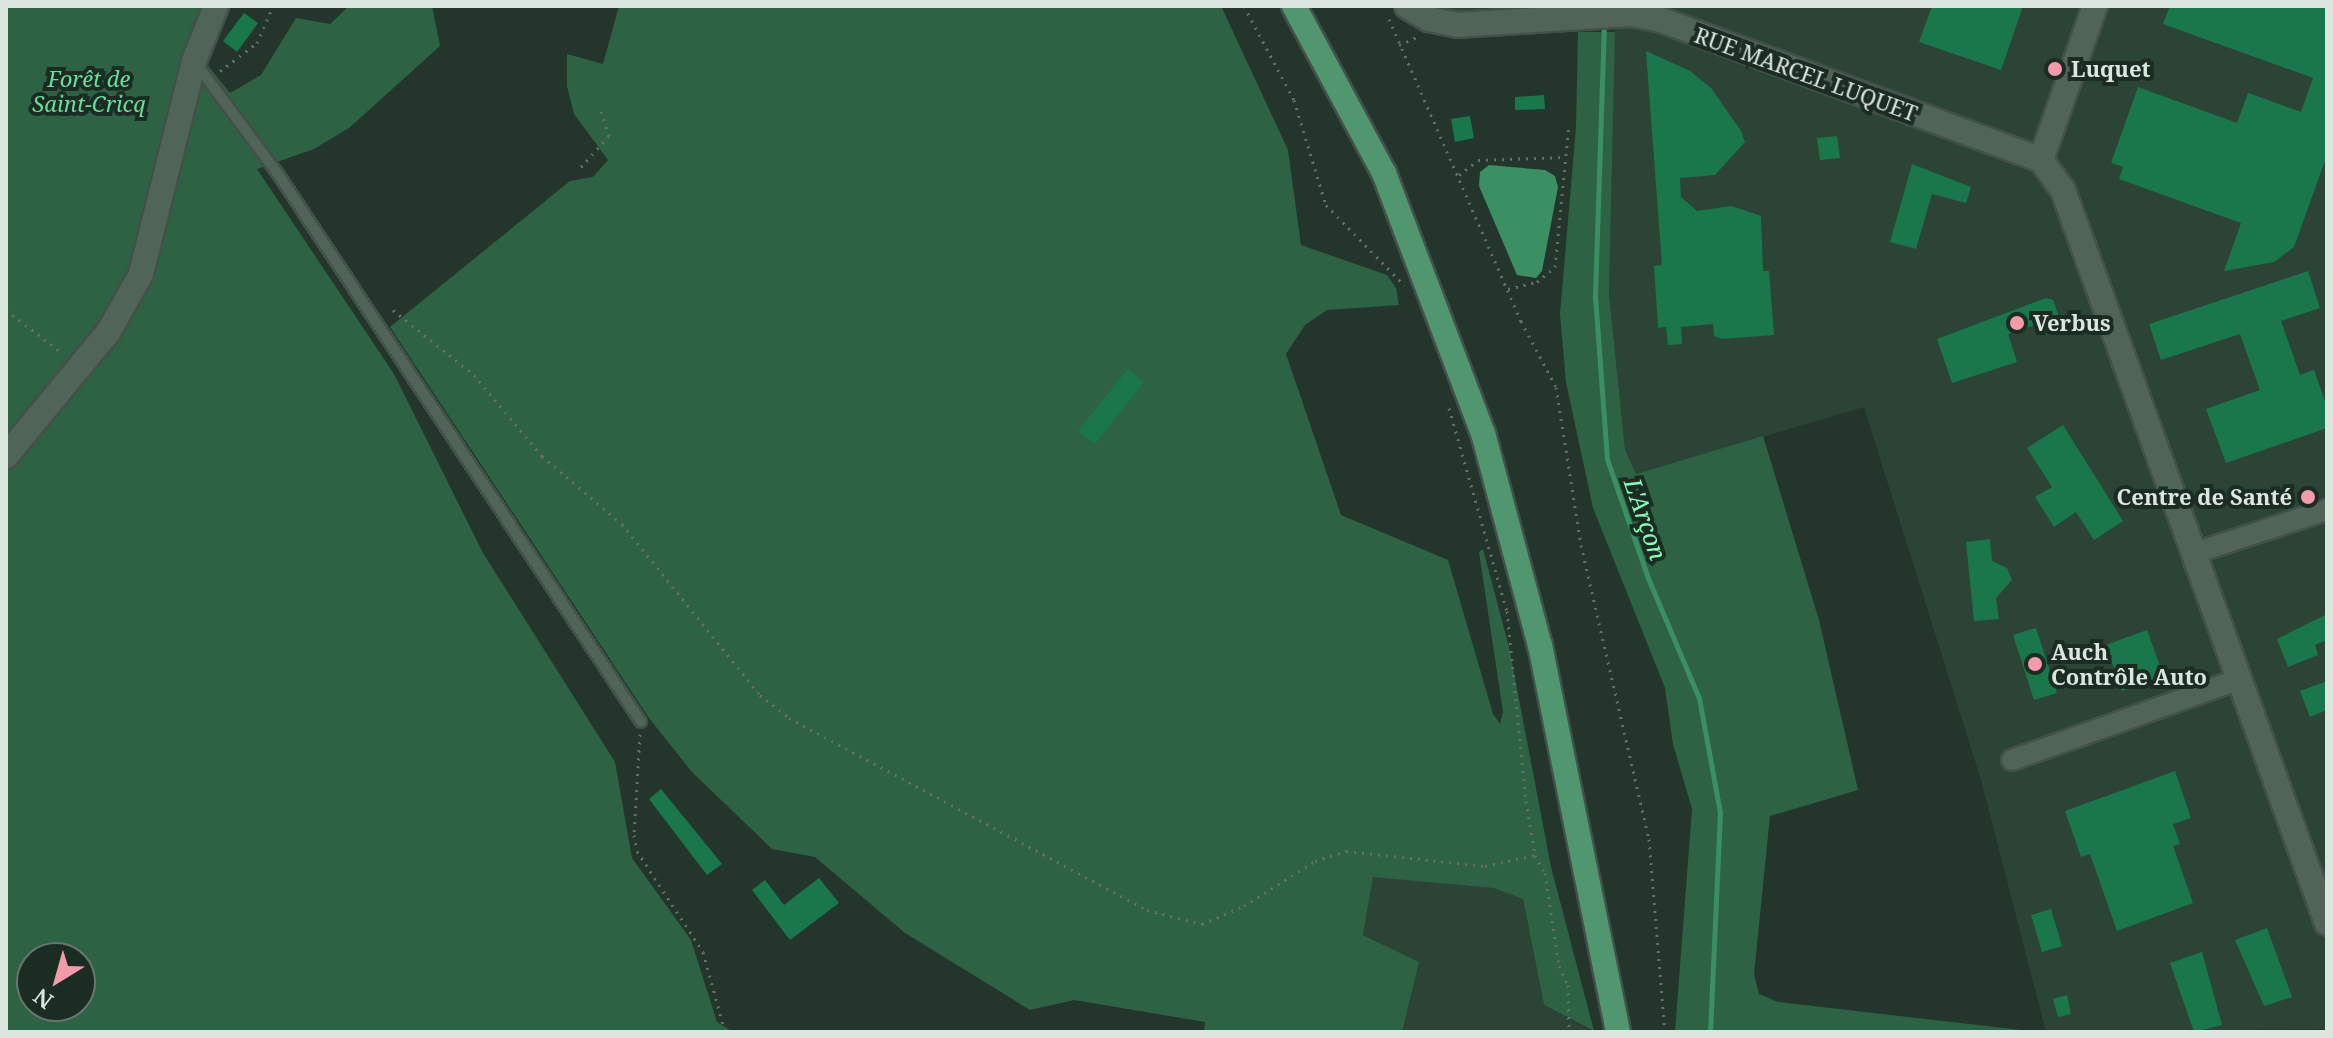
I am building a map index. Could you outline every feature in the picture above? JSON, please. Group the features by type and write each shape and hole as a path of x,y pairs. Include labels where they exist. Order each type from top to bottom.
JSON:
{"highway":[{"path":"1294,6 1384,173 1483,433 1551,689 1618,1032"}],"street":[{"path":"6,456 81,368 141,274 201,70 216,6"},
{"path":"2095,6 2041,160 2063,190 2327,923"},
{"name":"RUE MARCEL LUQUET","path":"1398,11 1457,25 1631,14 1661,20 2041,160"},
{"path":"2192,554 2327,510"},
{"path":"2012,760 2237,680"}],"lane":[{"path":"201,70 344,272 641,722"}],"path":[{"path":"201,70 247,55 267,28 273,6"},
{"path":"1244,6 1294,100 1326,205 1409,293"},
{"path":"1398,11 1459,175 1508,289 1556,387 1581,545 1645,810 1665,1032"},
{"path":"581,167 609,136 600,108"},
{"path":"1508,289 1537,282 1555,267 1569,125"},
{"path":"1459,175 1478,160 1565,157"},
{"path":"6,310 81,368"},
{"path":"393,310 474,375 542,456 622,524 760,695 789,718 1147,910 1202,924 1244,906 1315,861 1346,851 1485,866 1535,855"},
{"path":"1447,401 1507,611 1535,855 1545,873 1559,966 1568,985 1569,1032"},
{"path":"641,722 634,835 637,851 703,952 725,1032"}],"shaded area":[{"path":"1439,6 1562,6 1453,12"},
{"path":"1615,6 2327,6 2327,1029 2046,1032 1981,780 1864,407 1636,474 1625,449 1609,294"},
{"path":"1489,165 1545,170 1555,176 1558,187 1542,271 1536,278 1517,275 1479,186 1480,172"},
{"path":"1373,876 1493,888 1523,899 1544,1005 1594,1032 1402,1032 1419,962 1363,935"}],"green space":[{"name":"Forêt de Saint-Cricq","path":"6,6 201,6 185,47 132,273 101,328 6,444"},
{"path":"349,6 432,6 440,46 349,128 314,149 257,169 394,374 483,553 615,762 632,858 691,940 717,1022 733,1032 6,1032 6,471 113,339 205,62 230,93 261,75 296,18 330,24"},
{"path":"619,6 1221,6 1288,150 1301,245 1387,275 1396,288 1399,305 1327,310 1305,325 1286,354 1341,515 1448,560 1493,714 1500,724 1503,712 1479,552 1483,549 1509,647 1551,867 1594,1031 1544,1005 1523,899 1493,888 1373,877 1363,935 1419,962 1402,1032 1204,1032 1205,1022 1074,1000 1030,1010 905,933 815,857 772,849 692,772 649,718 390,327 570,181 593,177 608,160 574,114 567,86 567,54 603,64"},
{"path":"1578,32 1615,32 1609,294 1625,449 1636,474 1763,436 1819,620 1858,790 1770,816 1754,974 1759,994 1778,1002 2039,1032 1675,1032 1692,809 1673,744 1665,688 1593,508 1566,382 1560,314 1576,127"}],"building":[{"path":"1932,6 2023,6 2001,70 1919,42"},
{"path":"2170,6 2327,6 2327,155 2294,247 2274,262 2224,271 2241,223 2119,179 2123,167 2111,163 2138,87 2237,123 2248,93 2301,112 2313,78 2163,24"},
{"path":"244,13 258,23 237,52 223,41"},
{"path":"1646,51 1690,71 1711,88 1741,131 1745,142 1715,175 1680,178 1681,197 1697,211 1731,206 1761,216 1763,271 1769,271 1774,335 1722,339 1714,336 1713,324 1681,327 1682,344 1668,345 1666,327 1658,328 1654,266 1662,265"},
{"path":"1544,95 1545,109 1515,110 1515,97"},
{"path":"1470,116 1474,138 1455,142 1451,119"},
{"path":"1837,136 1840,158 1820,160 1817,138"},
{"path":"1912,164 1971,187 1966,203 1932,194 1916,249 1890,242"},
{"path":"2308,271 2320,308 2281,321 2300,375 2314,370 2327,407 2327,428 2226,463 2206,409 2260,390 2240,334 2161,360 2149,324"},
{"path":"2046,298 2053,300 2059,317 2008,334 2017,362 1952,383 1937,339"},
{"path":"1128,369 1144,382 1095,444 1078,431"},
{"path":"2063,425 2123,521 2094,540 2076,512 2054,527 2035,497 2052,487 2027,448"},
{"path":"1990,539 1992,561 2007,568 2012,580 1996,598 1999,619 1974,621 1966,542"},
{"path":"2327,614 2327,640 2315,645 2318,655 2288,667 2277,639"},
{"name":"Auch Contrôle Auto","path":"2036,628 2057,693 2034,700 2013,635"},
{"path":"2147,630 2164,677 2122,691 2106,645"},
{"path":"2327,681 2327,710 2310,717 2300,691"},
{"path":"2175,771 2191,818 2173,824 2180,844 2173,846 2193,903 2117,931 2090,854 2081,857 2065,811"},
{"path":"661,789 722,864 707,875 649,799"},
{"path":"819,878 839,903 790,940 752,890 765,880 784,905"},
{"path":"2051,909 2062,946 2042,952 2031,915"},
{"path":"2267,928 2292,997 2264,1006 2235,940"},
{"path":"2202,952 2222,1025 2194,1032 2170,963"},
{"path":"2067,995 2071,1014 2058,1017 2053,999"}],"waterway":[{"name":"L'Arçon","path":"1604,23 1595,296 1607,459 1648,578 1699,698 1720,812 1710,1032"}],"place":[{"name":"Luquet","path":"2055,69"},
{"name":"Verbus","path":"2017,323"},
{"name":"Centre de Santé","path":"2308,497"},
{"name":"Auch Contrôle Auto","path":"2035,664"}]}
